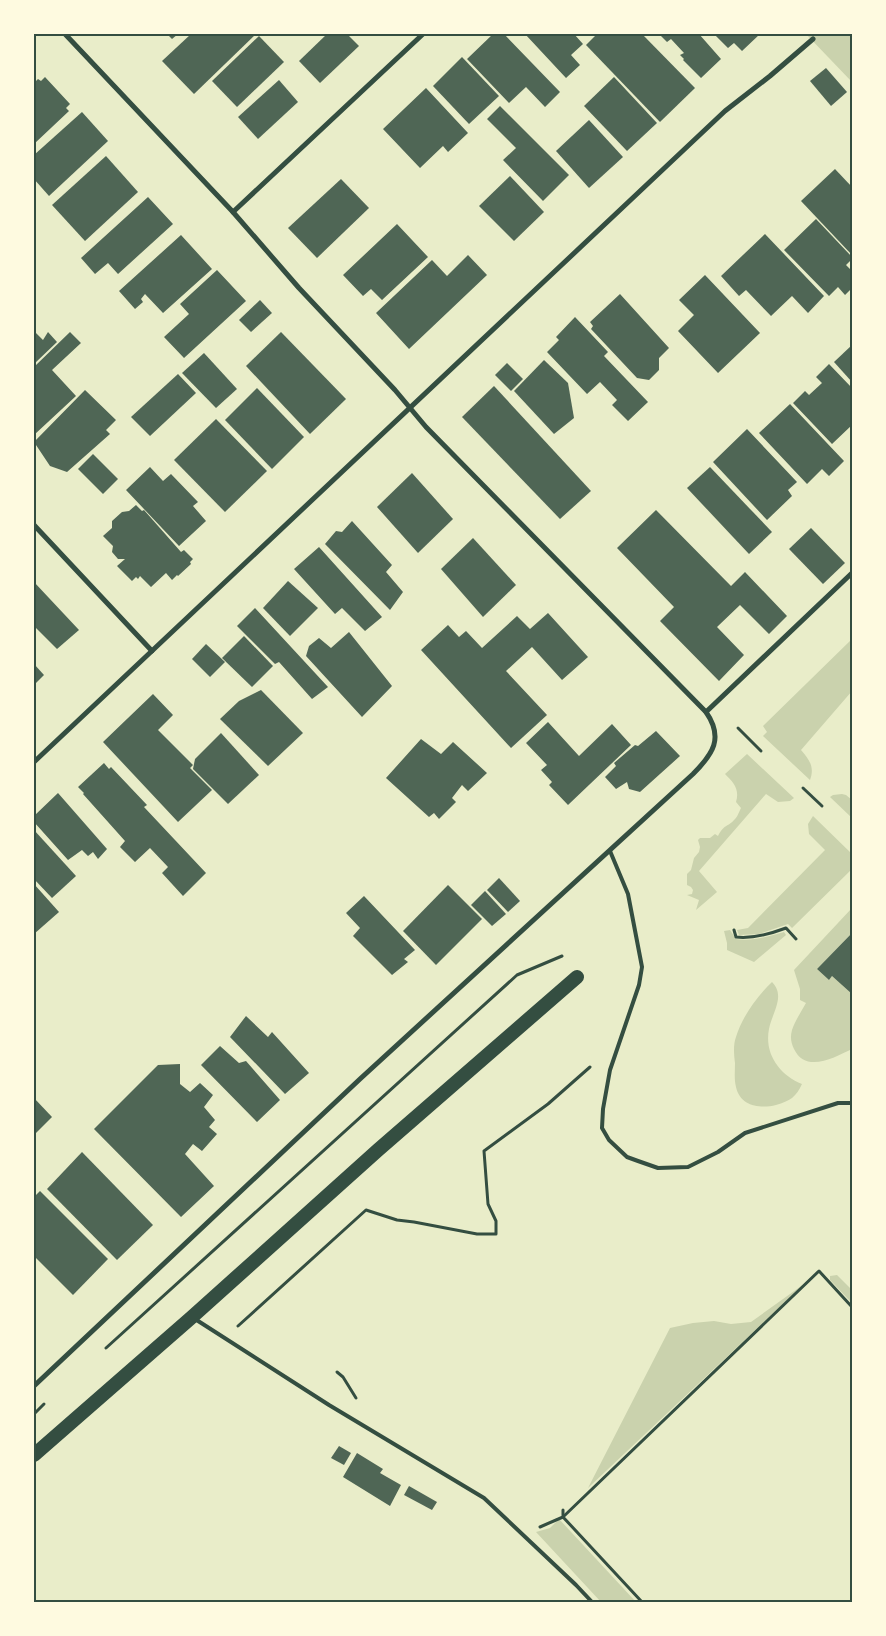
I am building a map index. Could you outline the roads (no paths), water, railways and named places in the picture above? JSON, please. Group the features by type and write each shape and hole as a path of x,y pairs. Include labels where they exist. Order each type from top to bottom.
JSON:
{"highway":[{"path":"34,1456 378,1150 577,977"}],"street":[{"path":"34,1386 360,1079 703,765 712,750 716,738 713,722 706,712 426,428 410,407 299,288 233,212 65,34"},
{"path":"233,212 423,34"},
{"path":"34,762 725,111 813,39"},
{"path":"34,525 152,651"},
{"path":"706,712 852,573"}],"lane":[{"path":"610,851 628,894 642,967 639,985 610,1070 603,1109 602,1128 609,1140 627,1157 658,1168 688,1167 718,1152 745,1133 838,1103 852,1103"},
{"path":"192,1317 329,1405 484,1498 592,1602"}]}
